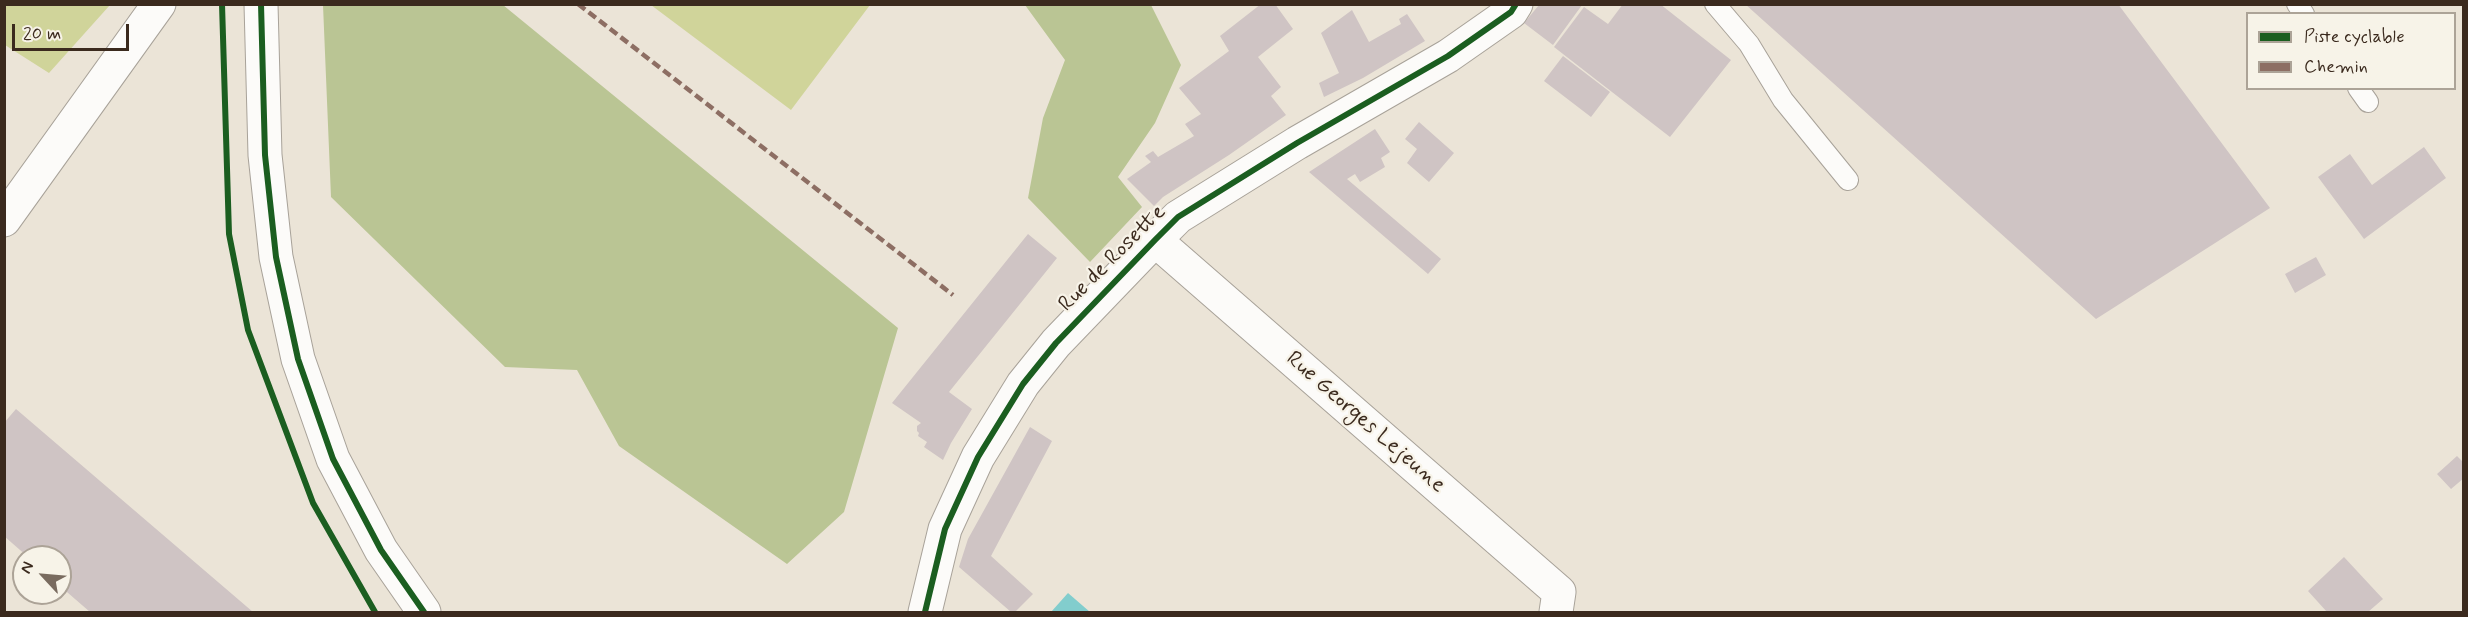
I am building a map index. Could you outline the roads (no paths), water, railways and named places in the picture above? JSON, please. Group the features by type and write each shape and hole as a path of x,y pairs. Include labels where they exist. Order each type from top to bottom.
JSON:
{"street":[{"path":"4,220 159,4"},
{"path":"261,4 265,155 276,257 298,359 333,459 381,550 424,612"},
{"name":"Rue de Rosette","path":"925,612 945,529 978,457 996,427 1023,384 1056,343 1155,240 1178,217 1297,143 1448,56 1511,12 1516,4"},
{"name":"Rue Georges Lejeune","path":"1155,240 1559,592 1556,612"}],"lane":[{"path":"1715,4 1749,44 1783,100 1848,180"}],"water":[{"path":"1068,593 1090,612 1051,612"}]}
